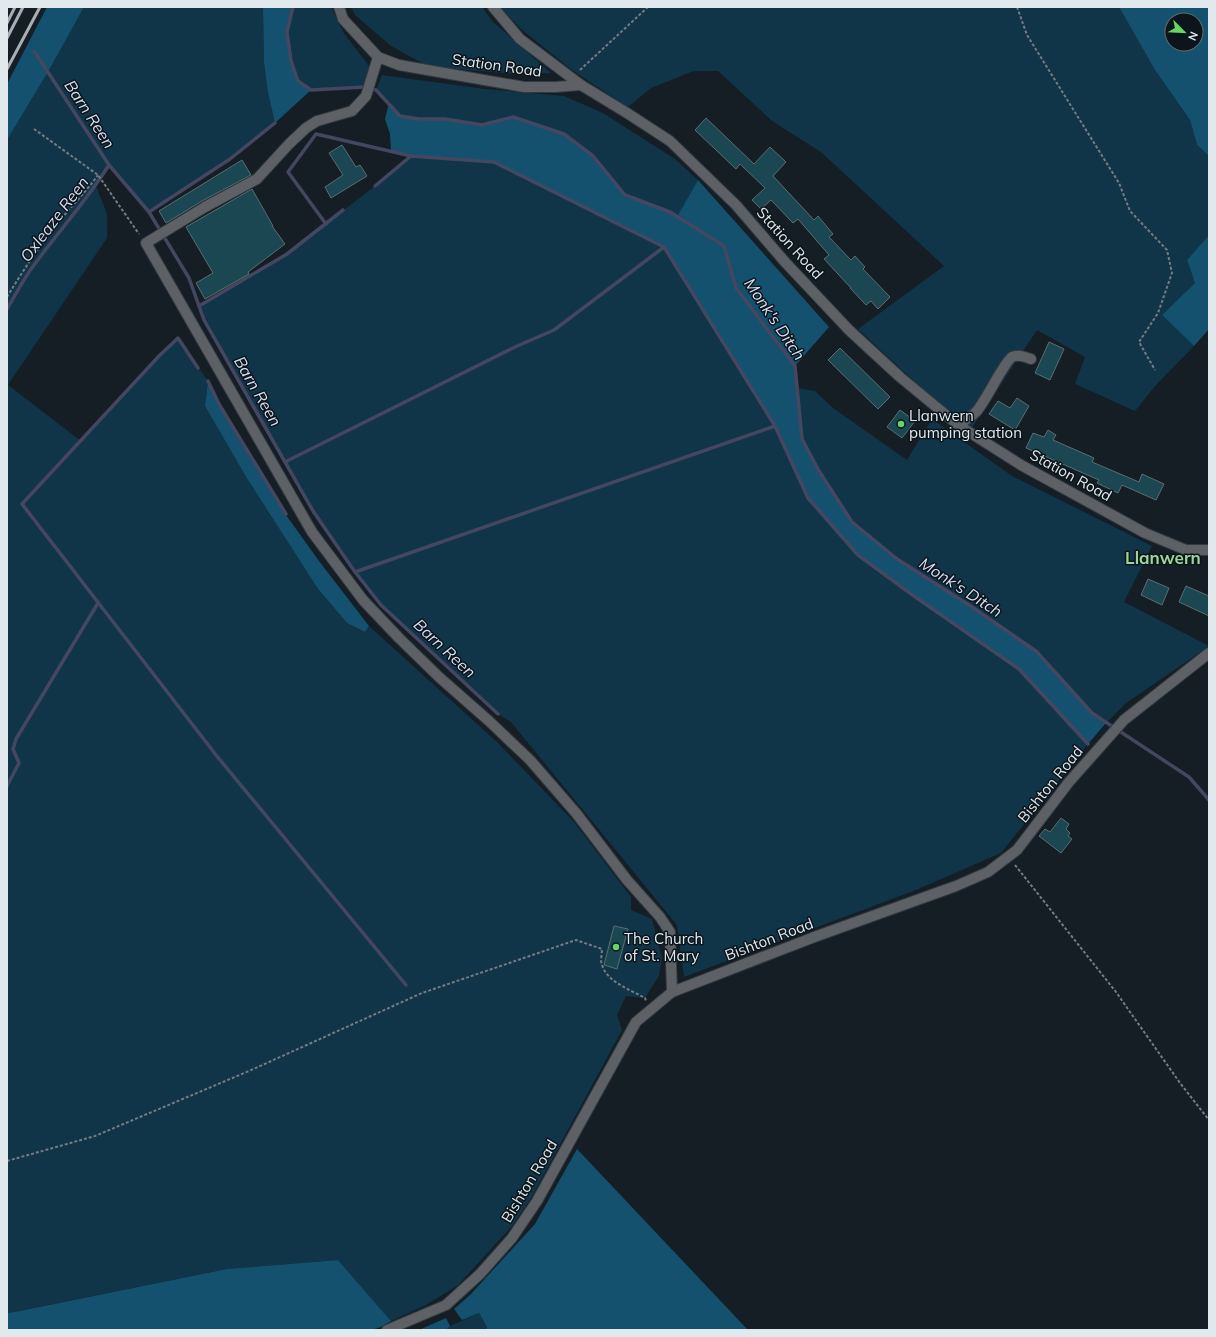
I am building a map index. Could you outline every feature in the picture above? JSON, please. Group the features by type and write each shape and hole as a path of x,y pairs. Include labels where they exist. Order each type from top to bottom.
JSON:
{"street":[{"name":"Station Road","path":"339,7 343,19 378,56 399,66 524,87 581,85 670,141 736,205 785,262 849,330 900,377 958,425 1021,465 1145,533 1186,550 1209,550"},
{"path":"493,7 520,39 581,85"},
{"path":"378,56 366,96 352,111 317,121 306,128 257,179 205,207 146,243 312,532 363,600 439,677 530,760 576,813 627,880 670,932 672,992"},
{"path":"958,425 976,411 991,390 1008,361 1016,356 1031,359"},
{"name":"Bishton Road","path":"387,1330 446,1305 480,1274 512,1238 537,1201 636,1022 650,1010 672,992 817,936 956,886 988,872 1017,850 1069,782 1124,720 1209,653"}],"path":[{"path":"572,78 648,7"},
{"path":"1018,7 1027,35 1119,184 1130,211 1167,250 1172,273 1158,313 1139,342 1155,370"},
{"path":"34,129 98,175 146,243"},
{"path":"7,297 30,260 56,225 98,175"},
{"path":"1008,856 1116,992 1180,1083 1209,1120"},
{"path":"7,1161 95,1136 235,1077 422,993 576,940 602,949 601,964 606,973 618,983 644,998 650,1010"}],"shaded area":[{"path":"47,7 84,7 48,72 7,140 7,84"},
{"path":"84,7 263,7 264,63 268,93 275,123 230,159 149,212 109,165 96,186 107,214 107,238 8,385 81,441 159,356 178,338 208,381 205,406 246,477 318,589 347,623 365,632 369,626 498,743 574,822 631,897 631,910 652,919 662,958 659,976 645,998 626,996 617,1015 622,1030 531,1198 513,1225 458,1285 426,1305 391,1321 338,1260 227,1269 7,1313 7,140 48,72"},
{"path":"263,7 293,7 287,32 291,61 298,81 311,90 275,123 268,93 264,63"},
{"path":"293,7 331,7 343,32 369,66 365,87 311,90 298,81 291,61 287,32"},
{"path":"351,7 482,7 492,21 551,73 515,74 445,68 424,64 391,46 355,15"},
{"path":"500,7 1119,7 1155,70 1190,120 1197,145 1209,156 1209,235 1187,260 1195,283 1162,315 1194,346 1156,385 1135,411 1075,384 1085,357 1037,330 969,432 858,329 944,266 821,152 772,121 718,71 694,71 651,88 628,107 572,70 521,29"},
{"path":"1119,7 1209,7 1209,156 1197,145 1190,120 1155,70"},
{"path":"382,75 485,89 564,96 603,113 675,159 698,180 678,217 670,212 625,195 593,156 513,117 482,125 445,119 419,119 400,116 376,90"},
{"path":"389,103 400,116 419,119 445,119 482,125 513,117 564,134 593,156 625,195 670,212 677,217 698,180 829,327 795,366 802,440 819,471 852,522 897,559 969,605 1036,651 1092,713 1106,723 1088,744 1019,669 858,555 808,498 775,426 664,247 494,163 411,156 391,151 390,134 385,119"},
{"path":"411,156 494,163 664,247 775,426 808,498 858,555 1019,669 1088,744 1001,853 911,892 684,977 677,925 511,722 498,714 471,690 381,605 355,572 313,511 204,320 199,306 287,254 375,186"},
{"path":"1209,235 1209,329 1194,346 1162,315 1195,283 1187,260"},
{"path":"208,381 219,404 286,515 369,626 365,632 347,623 318,589 246,477 205,406"},
{"path":"797,388 815,391 833,408 907,460 932,419 1012,476 1152,546 1124,602 1209,646 1125,704 1106,723 1092,713 1036,651 897,559 852,522 819,471 802,439"},
{"path":"577,1149 748,1330 486,1330 487,1327 479,1313 462,1320 454,1309 470,1295 535,1224"},
{"path":"338,1260 391,1321 381,1327 371,1330 7,1330 7,1313 227,1269"},
{"path":"479,1313 487,1327 486,1330 446,1330 450,1326"},
{"path":"446,1318 450,1326 446,1330 419,1330"}],"building":[{"path":"706,118 754,164 770,147 786,162 773,176 814,220 818,216 833,234 829,237 851,260 855,256 865,267 863,269 890,297 878,309 871,301 866,305 824,259 829,255 798,219 793,223 771,200 761,209 752,200 765,188 740,164 736,169 695,130"},
{"path":"342,145 356,167 360,165 367,176 331,198 325,187 343,175 329,153"},
{"path":"242,160 251,175 202,201 166,223 159,211"},
{"path":"252,189 272,226 285,244 248,272 249,274 205,299 196,283 213,273 186,227"},
{"path":"1049,342 1064,349 1050,380 1035,373"},
{"path":"840,348 890,397 878,409 828,360"},
{"path":"1017,398 1029,406 1015,430 989,414 998,401 1010,408"},
{"name":"Llanwern pumping station","path":"900,410 915,421 902,438 887,427"},
{"path":"1048,430 1056,435 1053,440 1094,458 1092,462 1139,482 1142,474 1164,484 1156,500 1122,485 1118,493 1097,483 1099,480 1026,448 1033,433 1044,437"},
{"path":"1148,579 1169,588 1162,605 1141,595"},
{"path":"1186,586 1209,596 1209,616 1179,602"},
{"path":"1061,818 1069,824 1066,829 1070,833 1068,836 1072,839 1061,853 1039,836 1045,829 1050,832"},
{"name":"The Church of St. Mary","path":"614,926 628,929 617,969 604,965"}],"waterway":[{"name":"Monk's Ditch","path":"293,7 287,32 291,61 298,81 311,90 365,87 376,90 400,116 419,119 445,119 482,125 513,117 564,134 593,156 625,195 670,212 724,246 736,288 795,366 802,439 819,471 852,522 897,559 969,605 1036,651 1092,713 1189,777 1209,800"},
{"name":"Barn Reen","path":"34,51 109,165 149,212 189,278 204,320 313,511 355,572 381,605 498,714"},
{"path":"149,212 230,159 275,123"},
{"path":"326,224 288,172 316,134 411,156 494,162 664,247 775,426 808,498 858,555 1019,669 1088,744"},
{"path":"375,186 411,156"},
{"name":"Oxleaze Reen","path":"7,309 30,270 82,203 109,165"},
{"path":"199,306 287,254 343,210"},
{"path":"285,462 515,347 554,330 664,247"},
{"path":"198,368 178,338 159,356 22,504 216,755 406,985"},
{"path":"208,381 219,404 286,514"},
{"path":"355,572 775,426"},
{"path":"7,786 19,763 13,749 16,739 98,603"}],"railway":[{"path":"7,23 15,7"},
{"path":"7,38 23,7"},
{"path":"7,69 40,7"}],"place":[{"name":"Llanwern pumping station","path":"901,424"},
{"name":"The Church of St. Mary","path":"616,947"}],"district":[{"name":"Llanwern","path":"1163,557"}]}
